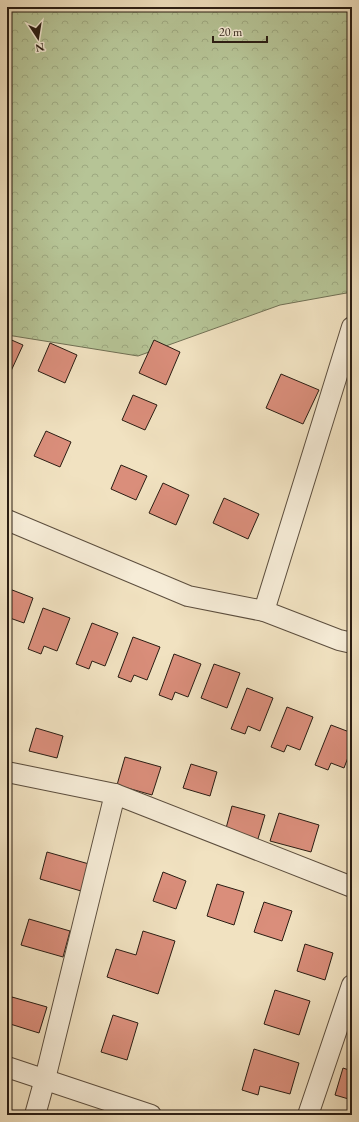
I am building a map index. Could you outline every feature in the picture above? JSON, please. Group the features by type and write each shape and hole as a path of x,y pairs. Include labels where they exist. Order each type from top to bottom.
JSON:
{"street":[{"path":"264,611 352,327"},
{"path":"7,520 188,596 264,611 338,640 352,643"},
{"path":"7,772 115,794 352,887"},
{"path":"35,1115 115,794"},
{"path":"308,1115 352,985"},
{"path":"7,1067 151,1115"}],"green space":[{"path":"7,7 352,7 352,292 280,305 138,356 7,335"}],"building":[{"path":"7,338 23,345 11,371 7,370"},
{"path":"154,340 180,352 166,385 139,373"},
{"path":"50,343 77,355 65,383 38,371"},
{"path":"281,374 319,390 303,424 266,408"},
{"path":"133,395 157,405 145,430 122,420"},
{"path":"46,431 71,442 60,467 34,456"},
{"path":"121,465 147,476 136,500 111,489"},
{"path":"163,483 189,495 176,525 149,513"},
{"path":"224,498 259,514 248,539 213,523"},
{"path":"7,588 33,598 24,623 7,617"},
{"path":"43,608 70,618 57,651 44,646 41,654 28,649"},
{"path":"92,623 118,633 105,666 92,661 89,669 76,664"},
{"path":"133,637 160,647 147,680 134,675 131,682 118,677"},
{"path":"174,654 201,664 188,697 175,692 172,700 159,695"},
{"path":"214,664 240,673 227,708 201,698"},
{"path":"247,688 273,698 260,731 248,726 245,734 231,729"},
{"path":"287,707 313,717 300,750 287,745 284,752 271,747"},
{"path":"331,725 352,733 352,747 344,768 331,763 328,770 315,765"},
{"path":"36,728 63,736 57,758 29,751"},
{"path":"125,757 161,767 152,795 117,785"},
{"path":"191,764 217,772 210,796 183,788"},
{"path":"232,806 265,815 257,842 225,832"},
{"path":"279,813 319,825 311,852 270,841"},
{"path":"47,852 89,864 81,891 40,879"},
{"path":"163,872 186,881 176,909 153,901"},
{"path":"217,884 244,892 234,925 207,916"},
{"path":"264,902 292,911 282,941 254,932"},
{"path":"29,919 70,931 63,957 21,945"},
{"path":"143,931 175,941 158,994 107,977 116,949 136,955"},
{"path":"305,944 333,953 325,980 297,971"},
{"path":"275,990 310,1001 299,1035 264,1024"},
{"path":"12,997 47,1007 39,1033 7,1023 7,1014"},
{"path":"113,1015 138,1023 127,1060 101,1052"},
{"path":"254,1049 299,1063 290,1094 260,1086 258,1095 242,1090"},
{"path":"343,1068 352,1071 352,1100 335,1095"}]}
